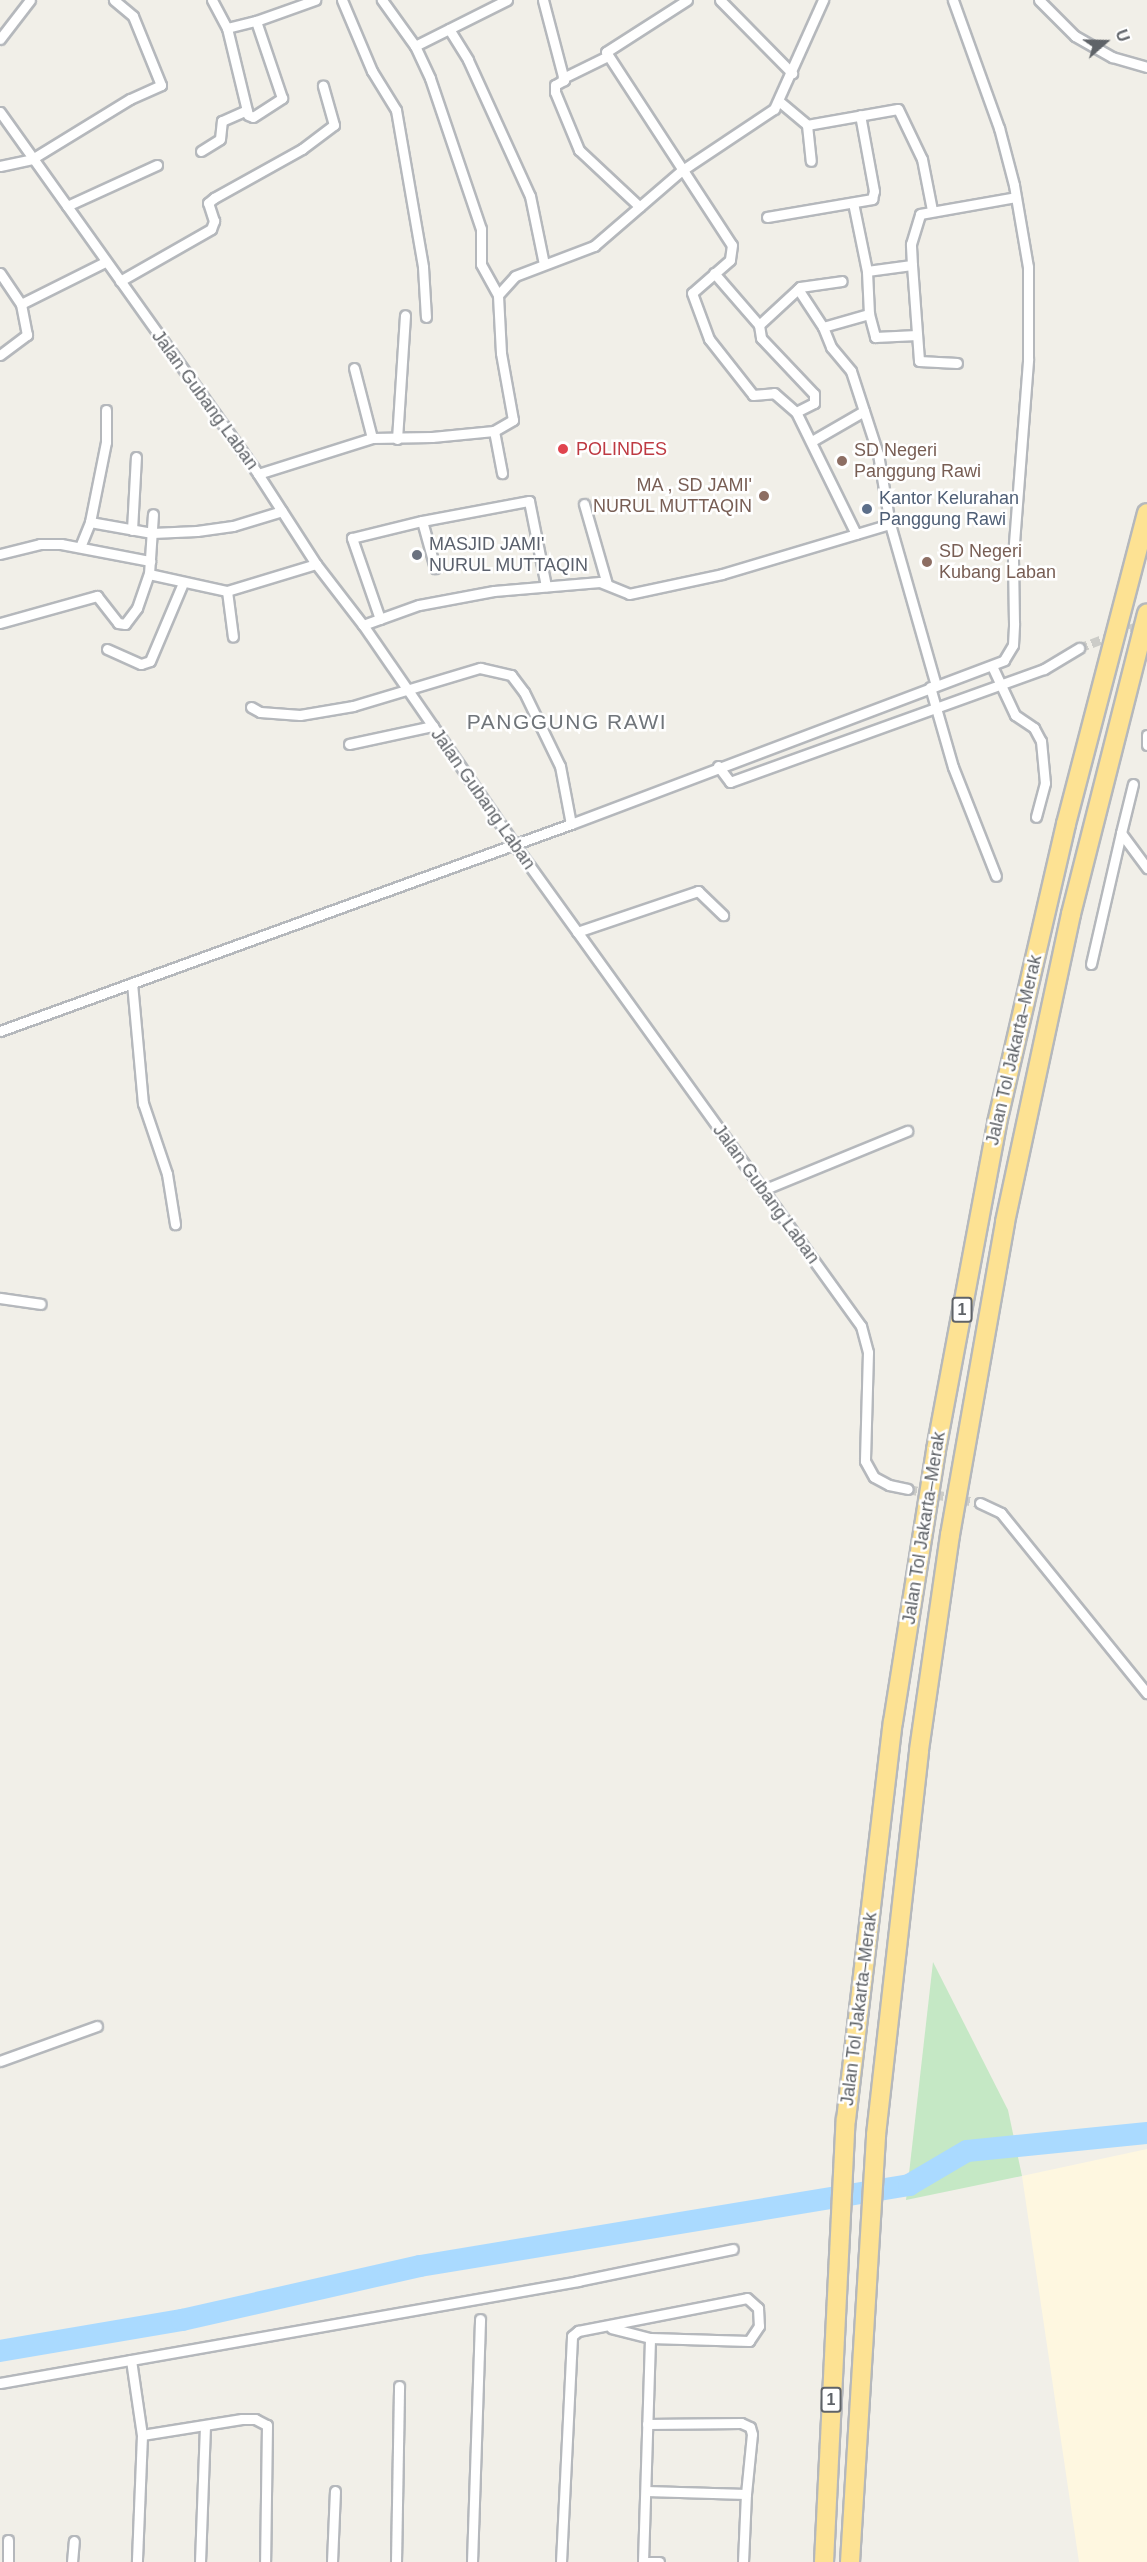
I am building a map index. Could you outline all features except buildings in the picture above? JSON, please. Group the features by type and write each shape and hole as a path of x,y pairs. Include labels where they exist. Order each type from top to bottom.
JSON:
{"highway":[{"name":"Jalan Tol Jakarta–Merak","path":"824,2562 846,2120 893,1722 936,1450 997,1123 1066,824 1147,513"},
{"name":"Jalan Tol Jakarta–Merak","path":"850,2562 876,2135 919,1750 950,1535 1001,1245 1071,914 1147,613"}],"street":[{"path":"0,39 30,0"},
{"path":"0,166 32,159 163,83 134,16 114,0"},
{"path":"212,0 227,28 247,110 253,117 282,98 256,21"},
{"path":"227,28 256,21 315,0"},
{"path":"342,0 372,71 396,110 423,267 426,317"},
{"path":"258,474 372,438 397,439 494,431 513,420 501,353 498,295 484,274 481,229 415,46 382,0"},
{"path":"415,46 507,0"},
{"path":"543,0 563,78"},
{"path":"687,0 610,48 608,56 681,171 732,245 730,260 692,295 716,353 753,395 774,393 796,412 856,534"},
{"path":"720,0 792,73"},
{"path":"498,295 515,276 594,246 681,171 780,102 822,0"},
{"path":"718,766 730,782 935,708 996,678 1008,655 1014,623 1013,556 1028,359 1028,267 1016,196 999,129 953,0"},
{"path":"1039,0 1075,36 1112,57 1147,67"},
{"path":"449,29 468,60 530,196 544,264"},
{"path":"608,56 563,78 555,85 555,92 579,150 640,207"},
{"path":"120,281 211,230 213,220 208,203 302,149 334,125 323,86"},
{"path":"780,102 807,124 811,161"},
{"path":"807,124 893,108 900,111 922,159 932,210"},
{"path":"201,151 220,139 222,121 247,110"},
{"name":"Jalan Gubang Laban","path":"0,112 258,474 316,564 363,625 514,844 861,1326 868,1352 866,1461 874,1477 889,1485 908,1489"},
{"path":"767,217 853,203 874,197 860,115"},
{"path":"67,206 157,165"},
{"path":"957,363 920,363 912,265 916,219 932,210 1016,196"},
{"path":"853,203 867,271 869,314 875,337 917,335"},
{"path":"21,304 105,262"},
{"path":"867,271 912,265"},
{"path":"0,273 21,304 27,335 0,355"},
{"path":"714,273 759,325 761,338 814,394 814,403 796,412"},
{"path":"759,325 798,290 842,281"},
{"path":"798,290 823,327 831,347 851,371 878,453 890,525 933,689 935,708 953,766 996,876"},
{"path":"823,327 869,314"},
{"path":"397,439 405,315"},
{"path":"354,368 372,438"},
{"path":"80,547 90,522 106,442 106,410"},
{"path":"812,441 864,411"},
{"path":"494,431 502,473"},
{"path":"132,530 136,457"},
{"path":"380,619 353,536 422,521 529,501 546,586"},
{"path":"584,504 604,583"},
{"path":"90,522 152,533 220,529 282,511"},
{"path":"0,623 97,596 118,623 125,624 137,608 149,574 153,514"},
{"path":"422,521 435,568"},
{"path":"363,625 458,596 546,586 604,583 618,592 629,594 722,574 890,525"},
{"path":"0,554 40,544 80,547 150,561"},
{"path":"149,574 227,591 316,564"},
{"path":"107,650 141,664 150,661 183,583"},
{"path":"227,591 233,637"},
{"path":"0,1031 571,824 718,766 933,689 996,678 1058,663 1079,648"},
{"path":"251,706 260,711 300,716 408,691 480,668 511,675 524,692 560,766 571,824"},
{"path":"996,678 1015,715 1034,728 1041,741 1045,783 1036,817"},
{"path":"349,744 433,726"},
{"path":"1147,735 1147,745"},
{"path":"1091,964 1133,784"},
{"path":"1121,833 1147,868"},
{"path":"577,932 698,891 723,915"},
{"path":"132,983 143,1103 167,1174 175,1224"},
{"path":"763,1190 907,1131"},
{"path":"0,1298 42,1304"},
{"path":"980,1503 1001,1513 1147,1693"},
{"path":"0,2061 97,2026"},
{"path":"0,2383 563,2284 733,2249"},
{"path":"561,2562 568,2343 578,2331 611,2328 747,2298 758,2308 759,2326 749,2341 650,2338 611,2328"},
{"path":"472,2562 480,2319"},
{"path":"650,2338 643,2562 659,2562"},
{"path":"131,2361 142,2435 137,2562"},
{"path":"396,2562 399,2386"},
{"path":"142,2435 255,2419 267,2425 265,2562"},
{"path":"647,2424 741,2423 750,2427 743,2562"},
{"path":"200,2562 205,2426"},
{"path":"332,2562 335,2491"},
{"path":"646,2491 746,2494"},
{"path":"8,2540 8,2562"},
{"path":"72,2562 74,2541"}],"shaded area":[{"path":"1147,2149 1147,2562 1079,2562 1022,2176"}],"green space":[{"path":"933,1962 1008,2110 1022,2176 906,2200"}],"waterway":[{"path":"0,2351 182,2320 420,2266 909,2185 967,2151 1147,2133"}],"tunnel":[{"path":"1079,648 1145,623"},
{"path":"908,1489 980,1503"}],"place":[{"name":"POLINDES","path":"563,449"},
{"name":"SD Negeri Panggung Rawi","path":"842,461"},
{"name":"MA , SD JAMI' NURUL MUTTAQIN","path":"764,496"},
{"name":"Kantor Kelurahan Panggung Rawi","path":"867,509"},
{"name":"MASJID JAMI' NURUL MUTTAQIN","path":"417,555"},
{"name":"SD Negeri Kubang Laban","path":"927,562"}],"district":[{"name":"PANGGUNG RAWI","path":"567,722"}]}
